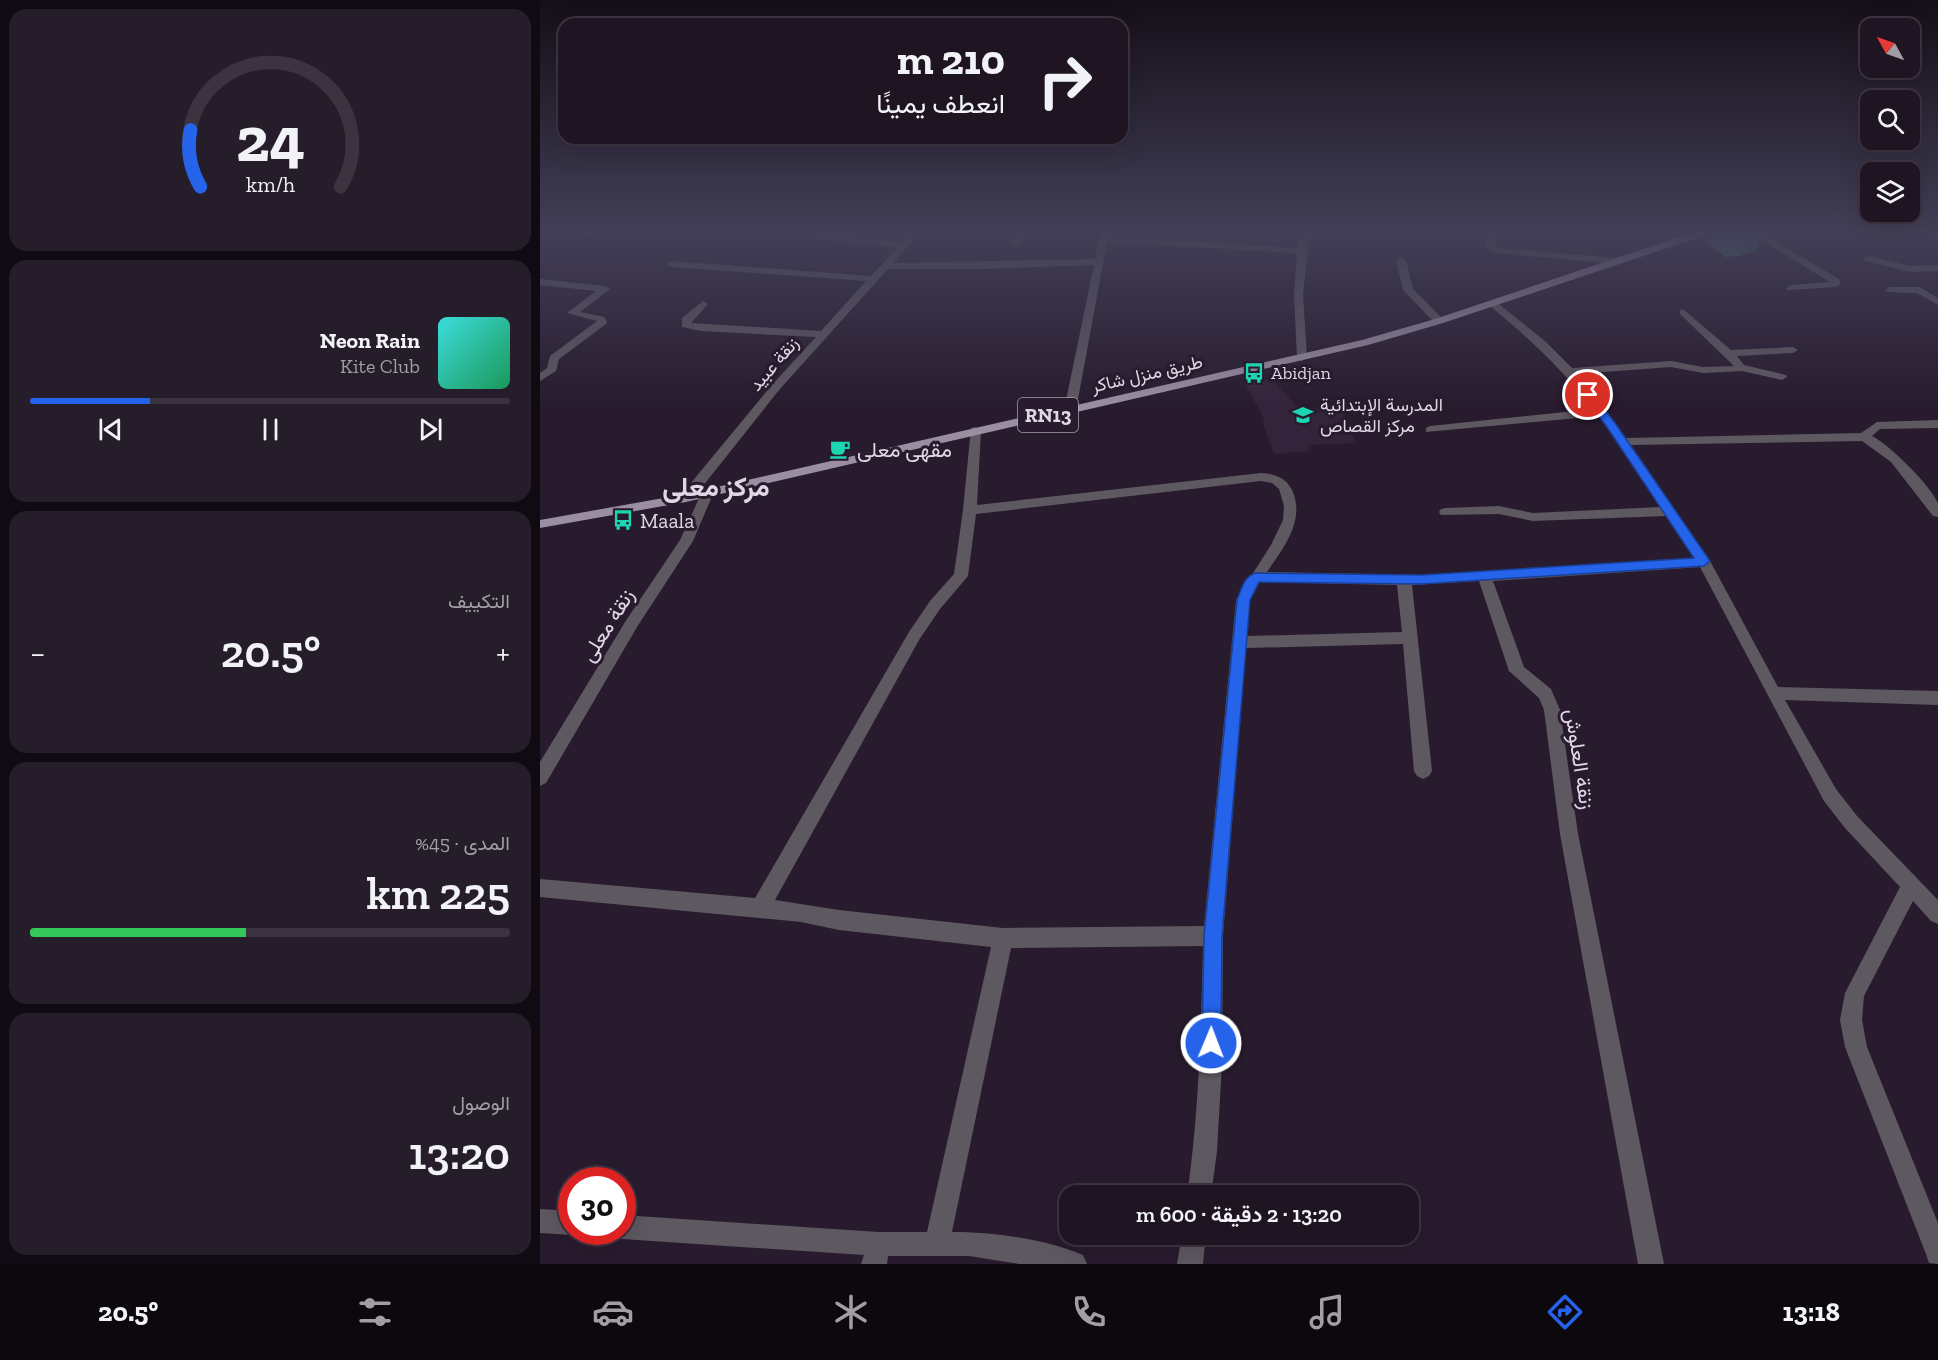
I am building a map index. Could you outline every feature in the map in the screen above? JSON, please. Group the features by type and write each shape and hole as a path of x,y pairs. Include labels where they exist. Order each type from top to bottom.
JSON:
{"main road":[{"name":"طريق منزل شاكر","path":"540,524 707,494 1302,358 1376,340 1534,289"}],"street":[{"path":"540,378 552,369 554,358 602,322 600,319 572,314 605,289"},
{"name":"زنقة عبيد","path":"686,498 768,396 864,289"},
{"path":"1070,410 1093,289"},
{"path":"1298,289 1302,358"},
{"path":"1408,289 1439,321"},
{"path":"1890,290 1919,290 1938,302"},
{"path":"1492,303 1541,343 1569,371 1602,412 1704,561 1795,734 1839,807 1938,914"},
{"path":"703,304 686,320 686,325 701,328 823,334"},
{"path":"1683,312 1738,362 1740,367"},
{"path":"1728,353 1793,350"},
{"path":"1569,371 1671,364 1703,370 1740,367 1782,377"},
{"path":"1430,430 1602,412"},
{"path":"1864,437 1877,426 1938,424"},
{"path":"760,908 914,636 935,604 960,579 970,510 975,431"},
{"path":"1622,442 1864,437 1875,442 1893,458 1938,513"},
{"path":"970,510 1261,477 1275,479 1283,484 1288,494 1290,512 1288,523 1277,547 1248,587 1244,600 1213,936 1211,1064 1200,1185"},
{"name":"زنقة معلى","path":"540,778 632,623 686,541 707,494"},
{"path":"1446,512 1499,510 1533,517 1669,511"},
{"path":"1256,577 1404,579 1704,561"},
{"name":"زنقة العلوش","path":"1484,576 1517,671 1545,694 1552,710 1569,834 1651,1264"},
{"path":"1404,579 1422,771"},
{"path":"1240,642 1410,638"},
{"path":"1773,693 1938,699"},
{"path":"1911,885 1855,993 1850,1006 1849,1022 1856,1047 1938,1254"},
{"path":"540,888 801,912 839,920 1003,938 1213,936"},
{"path":"937,1244 1003,938"},
{"path":"540,1221 558,1222"},
{"path":"636,1228 876,1254 937,1244 969,1244 1004,1248 1074,1264"},
{"path":"1190,1264 1193,1245"}],"shaded area":[{"name":"المدرسة الإبتدائية مركز القصاص","path":"1271,379 1298,407 1317,409 1339,403 1356,443 1308,445 1309,451 1274,454 1262,421 1265,420 1245,384"}],"place":[{"name":"Abidjan","path":"1254,373"},
{"name":"المدرسة الإبتدائية مركز القصاص","path":"1303,415"},
{"name":"مقهى معلى","path":"840,449"},
{"name":"Maala","path":"623,520"}],"district":[{"name":"مركز معلى","path":"716,487"}],"route":[{"path":"1211,1043 1213,936 1244,600 1248,587 1256,577 1421,580 1704,561 1612,426 1588,395"}]}
